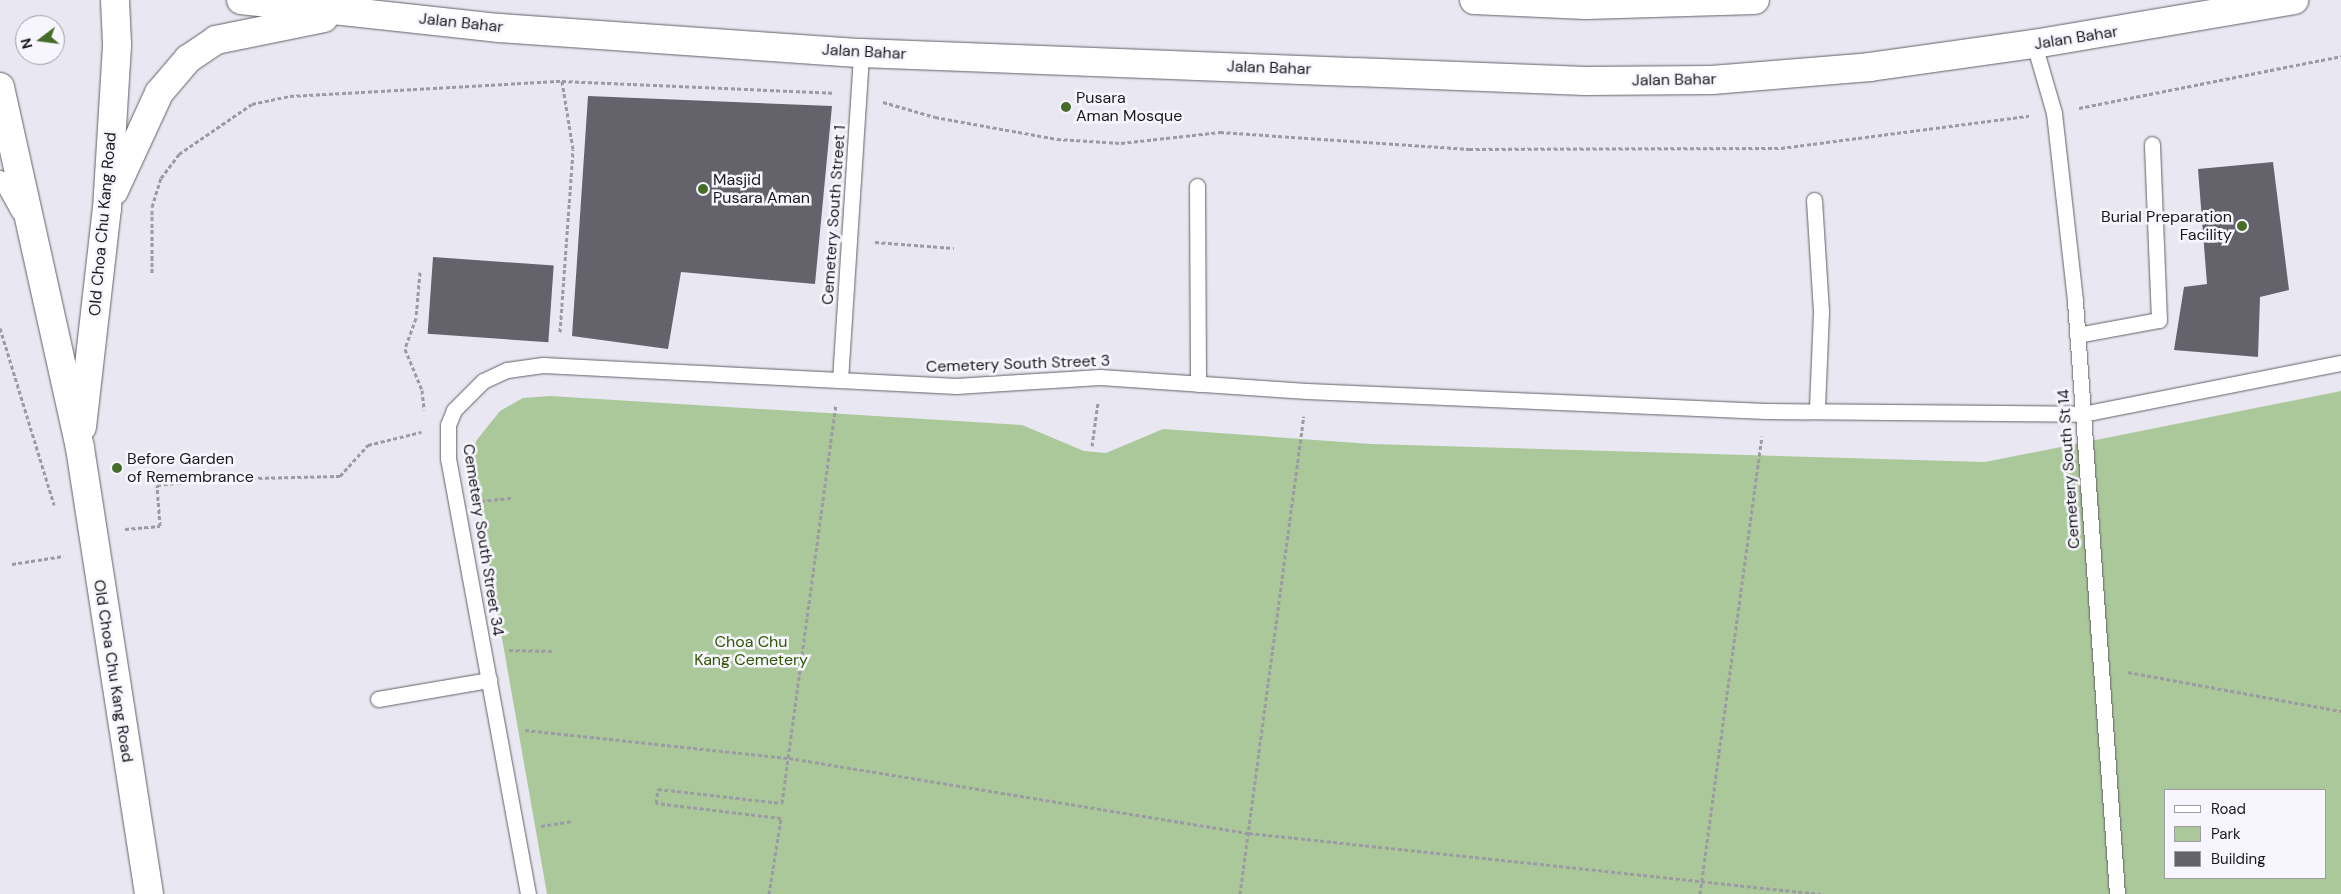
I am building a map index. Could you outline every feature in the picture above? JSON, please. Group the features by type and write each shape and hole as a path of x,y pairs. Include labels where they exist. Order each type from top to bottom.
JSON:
{"main road":[{"name":"Old Choa Chu Kang Road","path":"80,448 107,209 117,44 114,0"},
{"name":"Jalan Bahar","path":"241,0 500,28 861,53 1585,81 1702,80 1870,67 2034,44 2294,0"},
{"path":"1474,0 1586,5 1755,0"},
{"path":"107,209 159,93 188,59 216,40 250,30 361,12"},
{"name":"Old Choa Chu Kang Road","path":"0,87 80,448 149,894"}],"lane":[{"name":"Cemetery South St 14","path":"2034,44 2054,113 2077,335 2117,894"},
{"name":"Cemetery South Street 1","path":"840,380 852,240 861,53"},
{"path":"2077,335 2159,320 2152,144"},
{"path":"0,178 31,232"},
{"path":"1197,186 1198,384"},
{"path":"1814,200 1821,312 1817,409"},
{"name":"Cemetery South Street 3","path":"840,380 956,386 1100,377 1307,391 1766,411 1817,409 2083,414 2341,364"},
{"name":"Cemetery South Street 34","path":"528,894 448,459 448,425 459,405 482,381 507,370 543,365 840,380"},
{"path":"378,699 489,680"}],"path":[{"path":"152,273 152,207 161,178 179,154 252,104 290,96 562,81 859,94 935,118 1028,137 1121,143 1220,132 1469,149 1780,148 2054,113 2341,56"},
{"path":"560,332 573,149 562,81"},
{"path":"852,240 954,248"},
{"path":"420,272 416,318 405,349 422,390 425,414"},
{"path":"0,328 55,509"},
{"path":"769,894 781,818 656,803 658,788 782,803 840,380"},
{"path":"1240,894 1307,391"},
{"path":"1700,894 1766,411"},
{"path":"1092,446 1097,414"},
{"path":"121,530 160,526 157,485 213,479 340,476 368,445 411,434"},
{"path":"12,564 69,555 66,546"},
{"path":"483,649 553,651"},
{"path":"2100,667 2341,711"},
{"path":"497,727 789,758 1249,834 1702,880 1821,894"},
{"path":"543,826 573,821"}],"green space":[{"name":"Choa Chu Kang Cemetery","path":"2341,391 2341,894 547,894 471,462 476,441 500,411 523,398 550,396 1022,425 1084,451 1106,453 1163,429 1371,444 1985,462"}],"building":[{"name":"Masjid Pusara Aman","path":"588,96 832,106 815,284 681,272 668,349 572,336"},
{"name":"Burial Preparation Facility","path":"2273,162 2289,290 2260,297 2258,357 2174,350 2184,287 2207,284 2198,169"},
{"path":"433,257 554,265 548,342 428,334"}],"place":[{"name":"Pusara Aman Mosque","path":"1066,107"},
{"name":"Masjid Pusara Aman","path":"703,189"},
{"name":"Burial Preparation Facility","path":"2242,226"},
{"name":"Before Garden of Remembrance","path":"117,468"}]}
